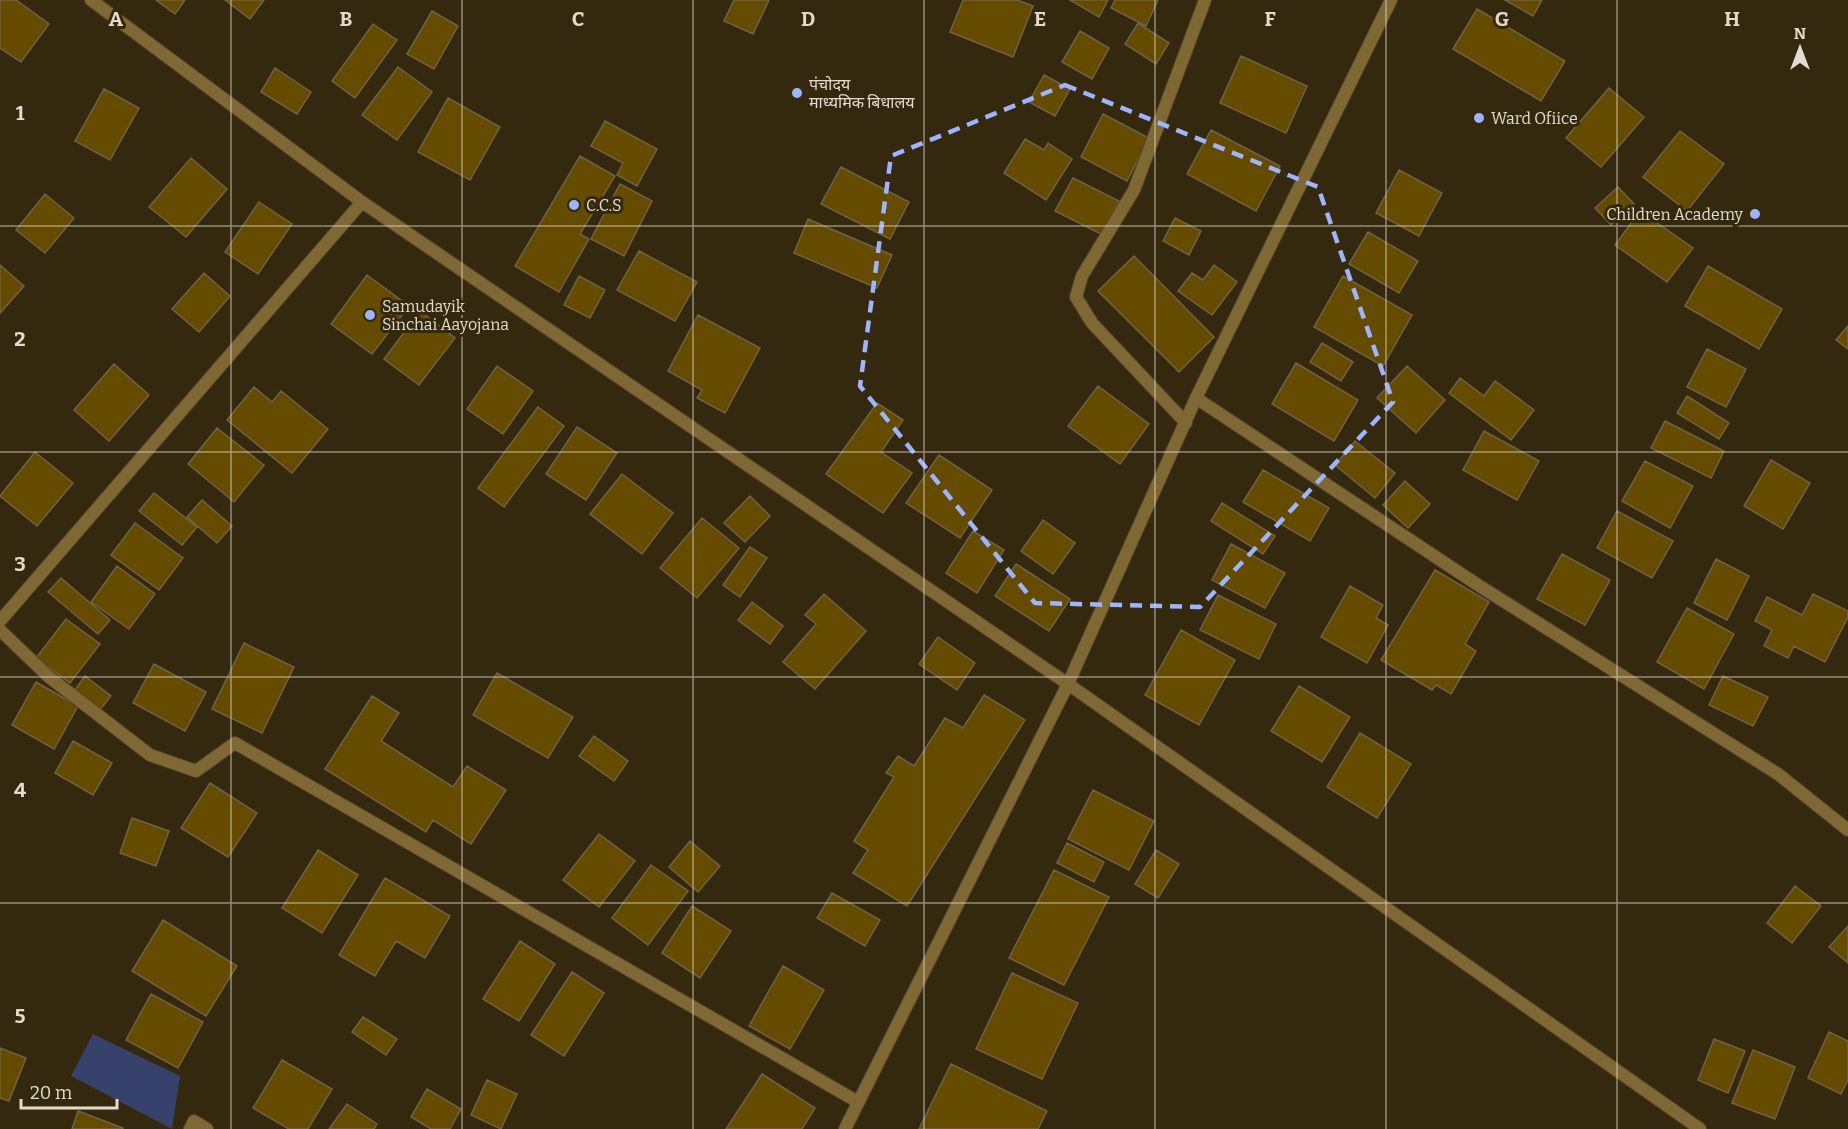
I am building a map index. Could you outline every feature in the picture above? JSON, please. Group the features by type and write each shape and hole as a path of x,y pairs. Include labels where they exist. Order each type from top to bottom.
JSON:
{"street":[{"path":"91,0 362,202 1068,684 1700,1129"},
{"path":"1186,423 1092,323 1076,297 1082,276 1134,190 1205,0"},
{"path":"845,1129 1068,684 1196,398 1391,0"},
{"path":"0,621 362,202"},
{"path":"1196,398 1481,587 1778,774 1848,830"},
{"path":"0,630 49,677 150,755 196,771 235,743 858,1102"},
{"path":"190,1129 194,1121 207,1129"}],"highlighted area":[{"path":"1065,85 1318,187 1393,402 1200,607 1035,603 860,386 891,156"}],"shaded area":[{"path":"93,1034 180,1076 172,1129 71,1076"}],"building":[{"path":"0,0 16,0 49,24 21,62 0,48"},
{"path":"156,0 185,0 175,14"},
{"path":"225,0 264,0 250,19"},
{"path":"734,0 769,0 753,34 724,21"},
{"path":"963,0 1017,0 1033,6 1013,57 950,32"},
{"path":"1070,0 1108,0 1099,17"},
{"path":"1115,0 1158,0 1146,26 1111,8"},
{"path":"1505,0 1542,0 1533,16"},
{"path":"1477,9 1565,61 1541,101 1453,49"},
{"path":"432,11 458,26 434,69 407,54"},
{"path":"1138,23 1169,43 1156,64 1125,44"},
{"path":"373,24 397,40 355,98 332,81"},
{"path":"1080,31 1109,48 1092,79 1062,62"},
{"path":"1241,56 1307,86 1286,133 1220,103"},
{"path":"398,67 432,92 397,140 362,115"},
{"path":"275,68 311,92 297,114 261,92"},
{"path":"1044,75 1070,89 1055,116 1029,102"},
{"path":"1609,88 1644,117 1601,167 1566,138"},
{"path":"104,89 139,108 110,160 75,141"},
{"path":"448,98 500,127 470,180 418,152"},
{"path":"1103,114 1149,138 1127,181 1081,157"},
{"path":"605,121 657,149 637,186 617,175 623,163 591,146"},
{"path":"1211,130 1280,166 1256,211 1187,174"},
{"path":"1680,131 1724,164 1687,211 1643,177"},
{"path":"1025,139 1044,150 1048,143 1072,159 1046,200 1004,173"},
{"name":"C.C.S","path":"580,156 615,176 580,234 589,239 559,292 515,266"},
{"path":"191,158 227,189 186,237 149,207"},
{"path":"841,167 909,202 890,239 821,204"},
{"path":"1399,170 1442,193 1419,236 1376,213"},
{"path":"1073,178 1119,201 1101,234 1055,211"},
{"path":"620,184 652,201 624,256 591,239"},
{"path":"1618,187 1634,204 1611,225 1595,208"},
{"path":"45,194 74,218 45,253 16,230"},
{"path":"259,202 292,224 258,274 225,252"},
{"path":"1640,211 1693,248 1667,282 1615,245"},
{"path":"1175,218 1201,231 1189,255 1163,241"},
{"path":"808,219 892,255 877,288 794,253"},
{"path":"1368,232 1418,261 1399,293 1349,264"},
{"path":"639,251 697,282 675,321 617,290"},
{"path":"1134,256 1214,337 1179,372 1098,291"},
{"path":"0,265 24,286 0,313"},
{"path":"1214,265 1237,282 1212,315 1178,291 1192,273 1203,280"},
{"path":"1708,266 1782,309 1759,349 1685,306"},
{"path":"204,273 230,296 199,332 172,309"},
{"name":"Samudayik Sinchai Aayojana","path":"367,275 409,306 372,354 331,324"},
{"path":"579,276 605,290 590,318 564,305"},
{"path":"1343,276 1412,315 1383,366 1314,327"},
{"path":"420,311 455,338 419,385 384,359"},
{"path":"698,315 760,348 725,413 697,398 702,390 668,371"},
{"path":"1848,326 1848,349 1836,340"},
{"path":"1322,343 1353,362 1341,381 1310,362"},
{"path":"1707,349 1746,369 1726,407 1687,387"},
{"path":"1296,363 1358,400 1334,441 1272,404"},
{"path":"114,364 149,395 109,441 74,410"},
{"path":"497,366 533,391 503,434 467,409"},
{"path":"1407,366 1445,400 1416,433 1377,398"},
{"path":"1460,378 1484,396 1495,381 1534,410 1511,440 1449,393"},
{"path":"1098,386 1149,424 1120,464 1068,426"},
{"path":"254,387 272,402 281,391 328,429 292,473 227,420"},
{"path":"1687,396 1729,423 1719,439 1677,413"},
{"path":"877,403 903,420 881,452 912,473 883,513 826,474"},
{"path":"538,407 564,426 504,507 478,488"},
{"path":"1665,421 1724,451 1711,478 1651,448"},
{"path":"577,427 617,453 586,500 546,474"},
{"path":"217,428 264,465 234,502 188,464"},
{"path":"1484,431 1539,461 1517,500 1463,470"},
{"path":"1355,441 1395,473 1375,498 1335,465"},
{"path":"35,452 73,483 37,526 0,496"},
{"path":"939,455 992,490 960,538 906,503"},
{"path":"1771,460 1810,483 1783,529 1744,506"},
{"path":"1645,461 1693,486 1670,528 1622,501"},
{"path":"1263,470 1329,508 1310,541 1243,502"},
{"path":"622,474 673,513 642,554 590,514"},
{"path":"1405,481 1430,504 1408,528 1383,505"},
{"path":"154,493 197,527 182,545 139,511"},
{"path":"750,496 770,516 745,542 724,523"},
{"path":"202,500 232,526 217,543 187,517"},
{"path":"1222,503 1275,536 1263,554 1211,521"},
{"path":"1617,511 1673,541 1652,578 1597,548"},
{"path":"702,518 739,548 697,598 660,568"},
{"path":"1043,520 1075,543 1053,574 1021,551"},
{"path":"135,523 183,558 159,590 111,555"},
{"path":"973,531 1004,550 977,593 946,573"},
{"path":"1231,544 1285,573 1265,608 1212,580"},
{"path":"750,547 767,558 740,597 723,585"},
{"path":"1562,554 1610,580 1585,625 1537,599"},
{"path":"1716,559 1749,576 1727,620 1694,603"},
{"path":"1016,564 1070,599 1049,631 995,596"},
{"path":"117,566 155,594 129,629 91,602"},
{"path":"1435,570 1489,602 1465,644 1476,651 1451,694 1436,685 1432,690 1381,660"},
{"path":"61,578 110,620 98,634 48,592"},
{"path":"1350,586 1383,605 1376,618 1388,625 1367,663 1321,637"},
{"path":"824,594 866,631 815,689 783,662 816,624 805,615"},
{"path":"1813,594 1848,611 1848,617 1825,662 1794,646 1788,658 1764,646 1772,630 1755,621 1767,597 1802,615"},
{"path":"1218,595 1276,624 1259,659 1200,630"},
{"path":"752,602 783,626 770,644 738,620"},
{"path":"1687,608 1734,634 1704,689 1657,662"},
{"path":"66,619 100,644 70,683 36,658"},
{"path":"1181,630 1235,660 1199,725 1145,695"},
{"path":"938,637 975,663 957,690 919,664"},
{"path":"244,643 294,667 262,733 212,709"},
{"path":"154,664 206,692 185,731 133,703"},
{"path":"497,673 573,717 548,758 473,715"},
{"path":"85,676 111,696 99,711 74,691"},
{"path":"1723,676 1768,697 1753,726 1709,705"},
{"path":"36,682 78,706 54,749 12,725"},
{"path":"1299,686 1350,717 1322,762 1271,731"},
{"path":"984,695 1025,720 907,906 853,873 868,850 854,841 894,777 886,773 898,756 914,766 945,718 963,728"},
{"path":"372,696 399,713 381,741 453,787 467,766 506,790 471,844 433,820 426,832 325,769"},
{"path":"1360,733 1411,764 1377,818 1327,787"},
{"path":"594,736 628,761 614,781 579,756"},
{"path":"73,741 112,763 93,795 55,773"},
{"path":"210,783 257,813 228,857 181,828"},
{"path":"1093,790 1154,821 1129,870 1068,839"},
{"path":"132,818 169,831 156,866 120,853"},
{"path":"599,834 635,861 599,907 563,880"},
{"path":"690,841 720,866 698,892 669,867"},
{"path":"1067,843 1104,862 1094,882 1057,863"},
{"path":"318,850 358,875 322,933 282,908"},
{"path":"1156,850 1179,864 1158,898 1135,884"},
{"path":"651,865 688,891 648,945 612,918"},
{"path":"1054,870 1109,897 1064,985 1009,958"},
{"path":"385,878 450,916 425,958 396,941 375,976 339,955"},
{"path":"1795,886 1821,906 1792,943 1767,923"},
{"path":"832,893 880,920 865,946 817,918"},
{"path":"692,906 731,931 700,978 662,953"},
{"path":"163,920 237,966 206,1016 132,971"},
{"path":"1848,926 1848,963 1829,947"},
{"path":"520,941 555,964 519,1021 483,999"},
{"path":"783,966 824,990 790,1049 749,1026"},
{"path":"572,972 604,993 564,1056 531,1035"},
{"path":"1012,973 1078,1003 1042,1079 976,1049"},
{"path":"151,994 203,1022 178,1068 126,1040"},
{"path":"363,1017 397,1039 386,1055 352,1032"},
{"path":"1829,1032 1848,1041 1848,1080 1841,1094 1808,1078"},
{"path":"1714,1039 1745,1051 1728,1093 1698,1080"},
{"path":"0,1048 26,1058 9,1101 0,1098"},
{"path":"1753,1050 1795,1067 1775,1119 1732,1103"},
{"path":"282,1060 332,1089 308,1129 289,1129 253,1108"},
{"path":"951,1064 1047,1111 1038,1129 919,1129"},
{"path":"762,1074 815,1108 802,1129 726,1129"},
{"path":"487,1080 517,1094 501,1129 471,1115"},
{"path":"427,1089 461,1109 450,1129 431,1129 411,1117"},
{"path":"347,1104 377,1124 374,1129 329,1129"},
{"path":"78,1111 123,1128 123,1129 72,1129"}],"place":[{"name":"पंचोदय माध्यमिक बिधालय","path":"797,93"},
{"name":"Ward Ofiice","path":"1479,118"},
{"name":"C.C.S","path":"574,205"},
{"name":"Children Academy","path":"1755,214"},
{"name":"Samudayik Sinchai Aayojana","path":"370,315"}]}
